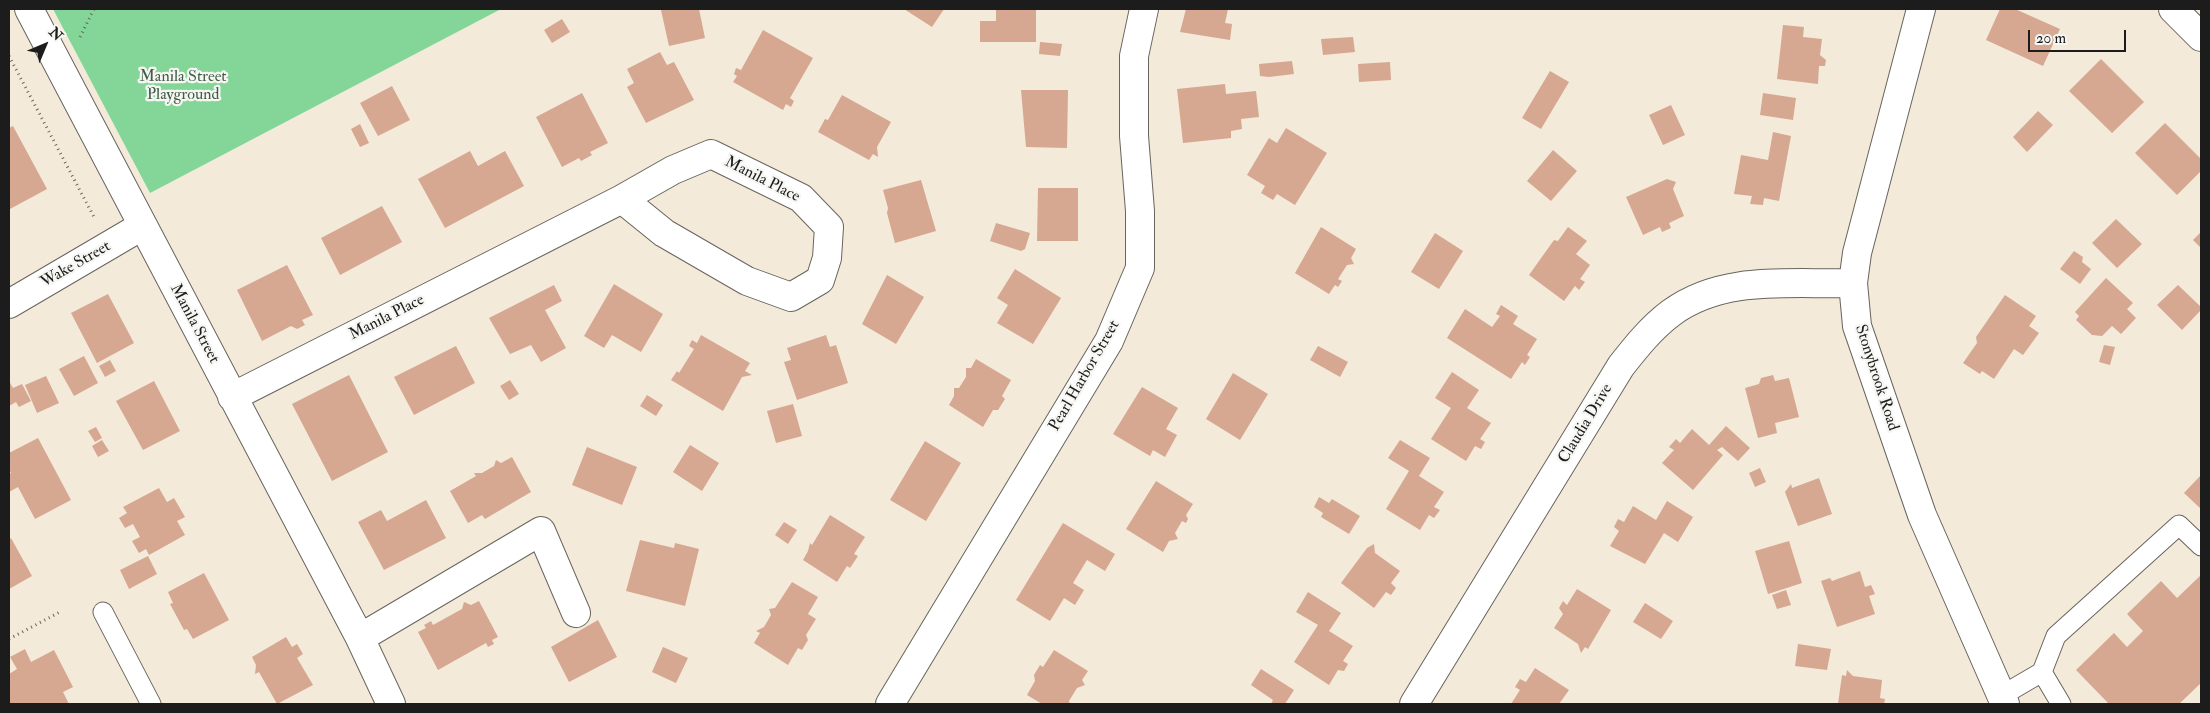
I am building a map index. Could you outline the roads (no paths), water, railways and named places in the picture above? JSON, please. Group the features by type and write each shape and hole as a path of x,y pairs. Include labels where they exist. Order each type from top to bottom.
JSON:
{"street":[{"name":"Manila Street","path":"29,9 360,638 391,704"},
{"name":"Pearl Harbor Street","path":"890,704 1109,341 1140,268 1140,212 1134,136 1134,56 1144,9"},
{"name":"Stonybrook Road","path":"1921,9 1857,253 1853,284 1857,326 1922,515 2003,700"},
{"path":"2173,9 2201,37"},
{"name":"Manila Place","path":"232,397 622,199 673,170 712,154 801,198 829,227 827,258 820,280 791,297 746,281 664,233 622,199"},
{"name":"Wake Street","path":"9,304 142,226"},
{"name":"Claudia Drive","path":"1414,704 1621,366 1644,337 1671,313 1693,300 1730,287 1762,283 1853,284"},
{"path":"360,638 541,532 576,613"}],"lane":[{"path":"2003,700 2042,672 2056,636 2179,525 2201,546"},
{"path":"103,612 151,704"},
{"path":"2042,672 2061,704"}],"park label":[{"name":"Manila Street Playground","path":"183,87"}]}
